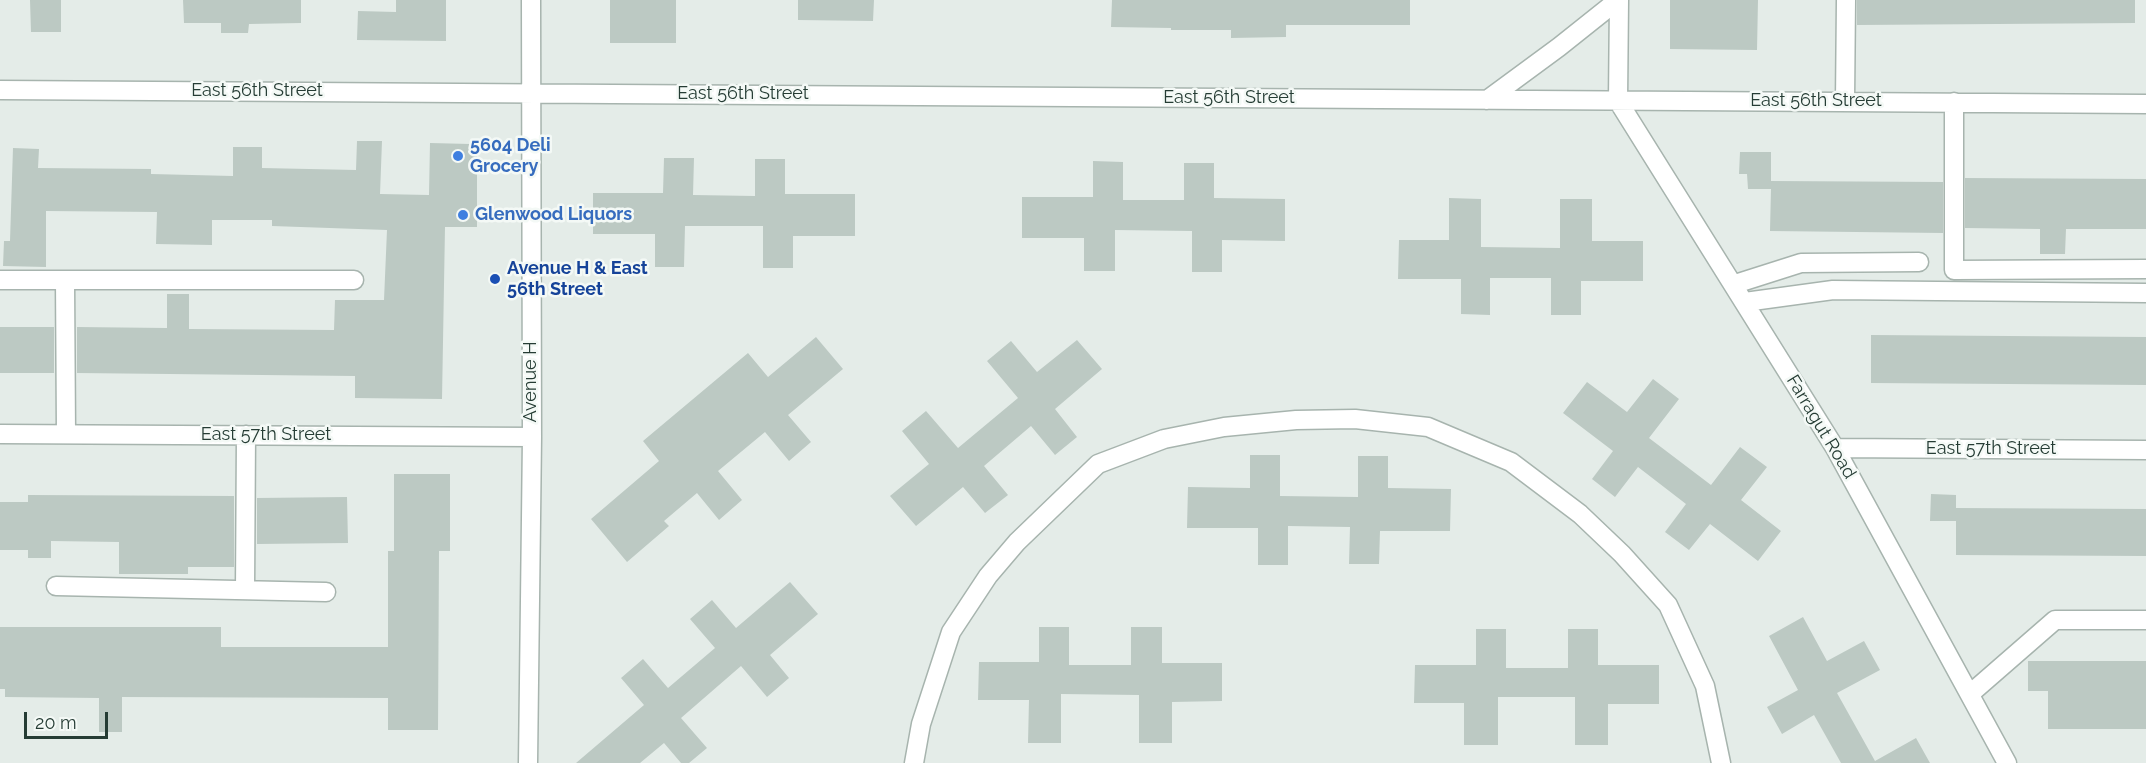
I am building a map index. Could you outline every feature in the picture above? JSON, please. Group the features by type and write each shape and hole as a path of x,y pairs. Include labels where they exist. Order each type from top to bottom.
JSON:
{"street":[{"name":"Avenue H","path":"528,763 532,437 531,0"},
{"path":"1487,100 1618,0"},
{"path":"1618,0 1618,101"},
{"path":"1845,101 1846,0"},
{"name":"East 56th Street","path":"0,90 2146,104"},
{"name":"Farragut Road","path":"1618,101 1735,284 1835,448 2007,763"},
{"path":"1954,102 1954,270 2146,269"},
{"path":"1735,284 1801,263 1919,262"},
{"path":"0,280 354,280"},
{"path":"65,280 66,434"},
{"path":"1745,302 1833,290 2146,293"},
{"path":"914,763 921,724 951,632 988,576 1017,542 1098,464 1164,439 1224,427 1296,420 1355,419 1428,427 1511,462 1580,514 1622,554 1668,605 1706,686 1721,763"},
{"name":"East 57th Street","path":"0,434 532,437"},
{"path":"245,590 246,435"},
{"name":"East 57th Street","path":"1835,448 2146,450"},
{"path":"56,586 326,592"},
{"path":"1970,694 2055,620 2146,620"}],"building":[{"path":"30,0 61,0 61,32 31,32"},
{"path":"183,0 301,0 301,23 249,24 248,33 221,33 221,23 184,23"},
{"path":"396,0 446,0 446,41 357,40 358,11 396,12"},
{"path":"610,0 676,0 676,43 610,43"},
{"path":"798,0 874,0 873,21 798,20"},
{"path":"1112,0 1410,0 1410,25 1286,25 1286,37 1231,38 1231,30 1111,27"},
{"path":"1670,0 1758,0 1757,50 1670,49"},
{"path":"1857,0 2135,0 2135,23 1857,25"},
{"path":"357,141 382,141 380,194 429,195 430,143 470,144 477,150 477,227 445,227 442,399 355,398 355,376 77,373 77,327 167,328 167,294 189,294 189,329 334,330 335,300 384,300 387,230 272,226 272,220 212,220 212,245 156,244 157,212 46,211 46,267 3,266 4,241 10,241 13,148 39,149 38,168 151,169 151,174 233,176 233,147 262,147 262,168 356,170"},
{"path":"1740,152 1771,152 1771,181 1943,182 1943,233 1770,231 1771,189 1748,189 1747,174 1739,174"},
{"path":"664,158 694,158 693,195 755,196 755,159 785,159 785,194 855,194 855,236 793,236 793,268 763,268 763,226 685,226 684,267 655,267 655,234 593,234 593,193 663,193"},
{"path":"1093,161 1123,162 1123,200 1184,200 1184,163 1214,163 1214,198 1285,199 1285,241 1222,240 1222,272 1192,272 1192,231 1115,230 1115,271 1084,271 1084,238 1022,238 1022,197 1093,197"},
{"path":"1965,178 2146,179 2146,229 2066,229 2065,254 2040,254 2040,229 1965,228"},
{"path":"1449,198 1481,199 1481,247 1560,248 1560,199 1592,199 1592,241 1643,241 1643,281 1581,281 1581,315 1551,315 1551,278 1490,278 1490,315 1461,314 1461,279 1398,279 1399,240 1449,240"},
{"path":"0,327 54,327 54,373 0,373"},
{"path":"1871,335 2146,337 2146,385 1871,383"},
{"path":"816,337 843,369 788,415 811,442 789,461 765,432 718,471 742,500 719,520 697,493 664,521 669,526 627,562 591,519 659,461 643,441 748,353 768,377"},
{"path":"1077,340 1102,369 1055,409 1077,437 1055,455 1031,426 984,466 1008,495 985,513 963,487 916,526 890,496 929,464 902,431 926,411 958,448 1018,398 987,361 1011,341 1037,372"},
{"path":"1653,379 1679,399 1649,438 1711,485 1740,447 1767,467 1741,500 1781,531 1758,561 1710,524 1689,550 1665,532 1686,504 1638,467 1615,497 1592,479 1613,451 1563,413 1587,382 1627,412"},
{"path":"1250,455 1280,455 1280,496 1358,497 1358,456 1388,456 1388,488 1451,489 1450,531 1380,531 1379,564 1349,564 1350,527 1288,526 1288,565 1258,565 1258,528 1187,528 1188,487 1250,488"},
{"path":"394,474 450,474 450,551 439,551 438,730 388,730 388,698 122,697 122,732 99,732 99,698 5,697 5,689 0,689 0,627 221,627 221,647 388,647 388,551 394,551"},
{"path":"1931,494 1956,495 1956,508 2146,509 2146,556 1956,555 1956,521 1930,521"},
{"path":"28,495 234,496 234,567 188,567 188,574 119,574 119,542 51,541 51,558 28,558 28,550 0,550 0,502 28,502"},
{"path":"347,497 348,543 257,544 257,498"},
{"path":"790,582 818,614 770,655 789,678 767,697 741,666 681,718 707,748 689,763 681,763 664,743 640,763 576,763 644,705 621,678 643,659 668,688 715,648 690,619 712,600 736,628"},
{"path":"1803,617 1827,661 1864,641 1880,670 1837,693 1875,761 1916,738 1930,763 1841,763 1814,715 1782,734 1767,707 1798,690 1769,636"},
{"path":"1039,627 1069,627 1069,665 1131,665 1131,627 1162,627 1162,663 1222,663 1222,701 1172,702 1172,743 1139,743 1139,695 1061,694 1061,743 1028,743 1029,700 978,700 979,662 1039,662"},
{"path":"1476,629 1506,629 1506,668 1568,668 1568,629 1598,629 1598,665 1659,665 1659,704 1608,704 1608,745 1575,745 1575,697 1498,697 1498,745 1464,745 1464,703 1414,703 1415,665 1476,665"},
{"path":"2028,661 2146,661 2146,729 2048,729 2048,691 2028,691"}],"place":[{"name":"5604 Deli Grocery","path":"458,156"},
{"name":"Glenwood Liquors","path":"463,215"},
{"name":"Avenue H & East 56th Street","path":"495,279"}]}
